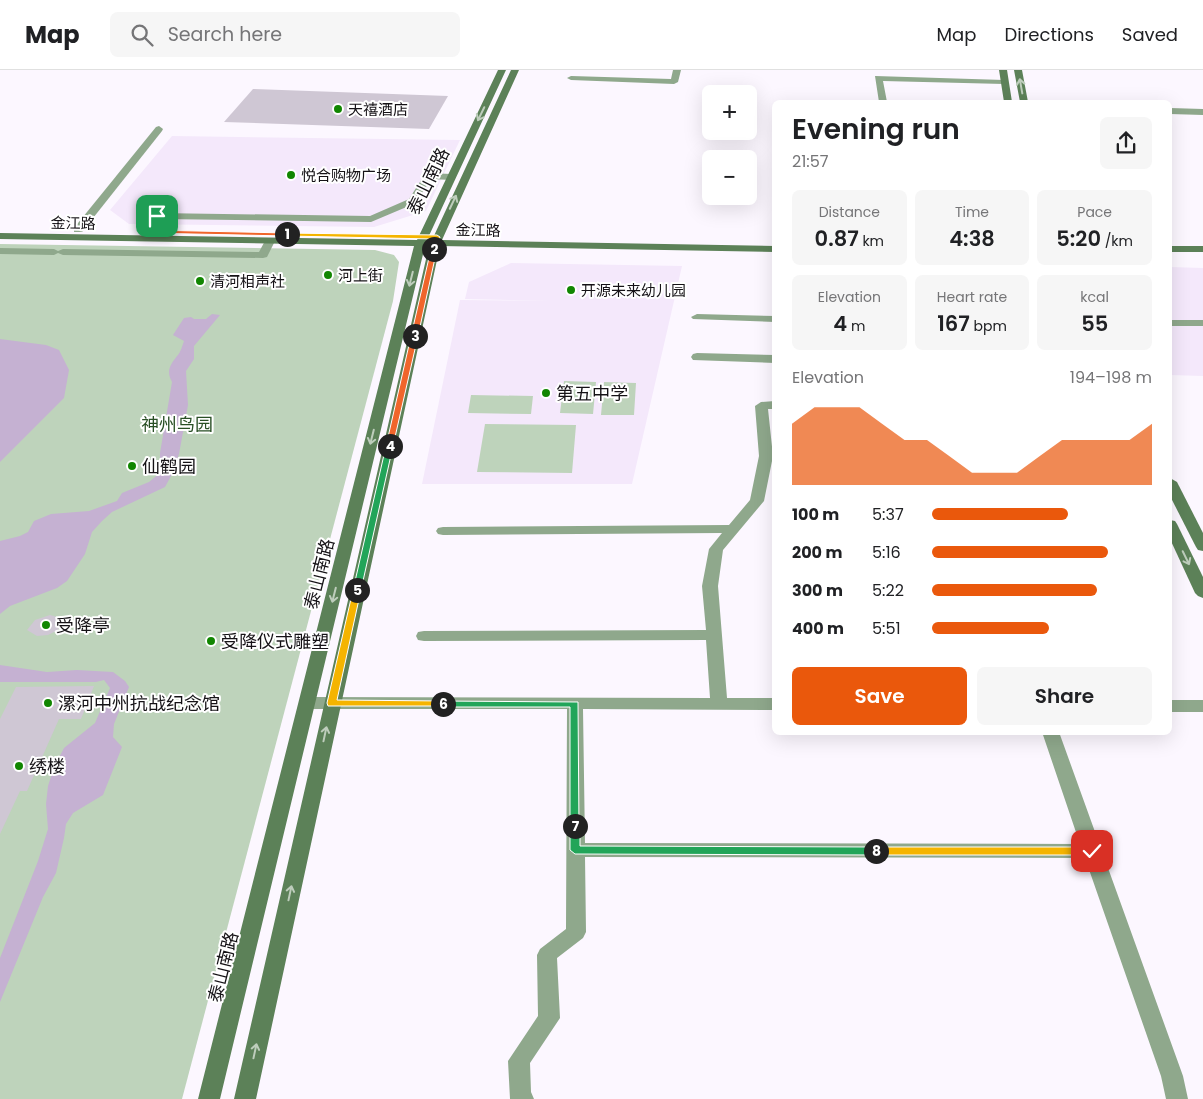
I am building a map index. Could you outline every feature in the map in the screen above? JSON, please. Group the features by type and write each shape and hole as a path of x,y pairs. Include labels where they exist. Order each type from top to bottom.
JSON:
{"main road":[{"name":"泰山南路","path":"245,1099 332,703 429,240 468,156 502,70"},
{"name":"泰山南路","path":"209,1099 307,703 429,240 451,177 468,156 515,70"},
{"path":"1003,70 1008,100"},
{"path":"1018,70 1024,100"},
{"name":"金江路","path":"0,229 78,230 270,241 429,240"},
{"name":"金江路","path":"0,236 143,235 716,245 772,250"},
{"name":"金江路","path":"716,245 772,242"},
{"path":"1172,248 1203,249"},
{"path":"1172,256 1203,257"},
{"path":"1172,486 1203,547"},
{"path":"1172,528 1203,593"}],"street":[{"path":"570,78 674,82 677,70"},
{"path":"883,100 878,78 1004,82"},
{"path":"1172,111 1203,112"},
{"path":"78,230 159,129"},
{"path":"143,235 157,216 371,219 413,202 428,176 451,177"},
{"path":"0,251 263,255 270,241"},
{"path":"697,317 772,319"},
{"path":"1172,323 1203,323"},
{"path":"697,357 772,358"},
{"path":"719,704 710,586 716,549 757,501 766,456 761,406 772,405"},
{"path":"443,531 733,529"},
{"path":"424,636 713,635"},
{"path":"307,703 772,704"},
{"path":"522,1099 520,1096 519,1061 548,1018 548,955 576,932 575,704"},
{"path":"1172,706 1203,706"},
{"path":"1051,735 1172,1076 1177,1099"},
{"path":"575,850 1092,851"}],"shaded area":[{"name":"悦合购物广场","path":"172,136 460,140 426,211 374,227 129,224 110,210"},
{"name":"第五中学","path":"511,263 682,266 632,484 422,484 460,300 551,301 465,299 469,282"},
{"path":"1172,267 1203,268 1203,376 1172,375"},
{"path":"212,314 220,315 194,346 194,359 186,371 188,405 179,454 165,487 112,512 102,521 92,532 85,554 67,581 57,588 10,606 0,614 0,541 28,532 34,521 51,514 89,511 117,501 122,493 149,482 160,473 160,453 172,382 169,375 170,368 172,362 180,353 184,341 173,335 184,318 206,319"},
{"path":"0,339 46,345 59,350 69,370 64,398 0,462"},
{"path":"0,665 47,672 77,670 113,672 125,681 129,687 114,724 113,737 122,747 103,795 73,813 66,824 56,873 43,897 0,1002 0,958 38,861 48,829 46,804 48,786 54,767 64,748 95,723 110,688 104,680 96,682 0,682"}],"green space":[{"name":"神州鸟园","path":"0,244 375,250 394,255 399,262 393,301 182,1099 0,1099"},
{"path":"564,381 596,382 593,414 560,413"},
{"path":"604,382 636,383 634,415 601,415"},
{"path":"471,395 533,396 531,414 468,413"},
{"path":"485,424 576,425 572,473 477,472"}],"building":[{"name":"天禧酒店","path":"253,89 448,96 429,129 224,122"},
{"name":"受降亭","path":"50,615 64,619 58,630 48,635 37,636 27,630 35,620"},
{"path":"94,686 81,719 59,719 27,791 20,791 0,834 0,719 16,687"}],"place":[{"name":"天禧酒店","path":"338,109"},
{"name":"悦合购物广场","path":"291,175"},
{"name":"河上街","path":"328,275"},
{"name":"清河相声社","path":"200,281"},
{"name":"开源未来幼儿园","path":"571,290"},
{"name":"第五中学","path":"546,393"},
{"name":"仙鹤园","path":"132,466"},
{"name":"受降亭","path":"46,625"},
{"name":"受降仪式雕塑","path":"211,641"},
{"name":"漯河中州抗战纪念馆","path":"48,703"},
{"name":"绣楼","path":"19,766"}],"route":[{"path":"157,216 146,231 437,237 332,703 575,704 575,850 1092,851"}]}
